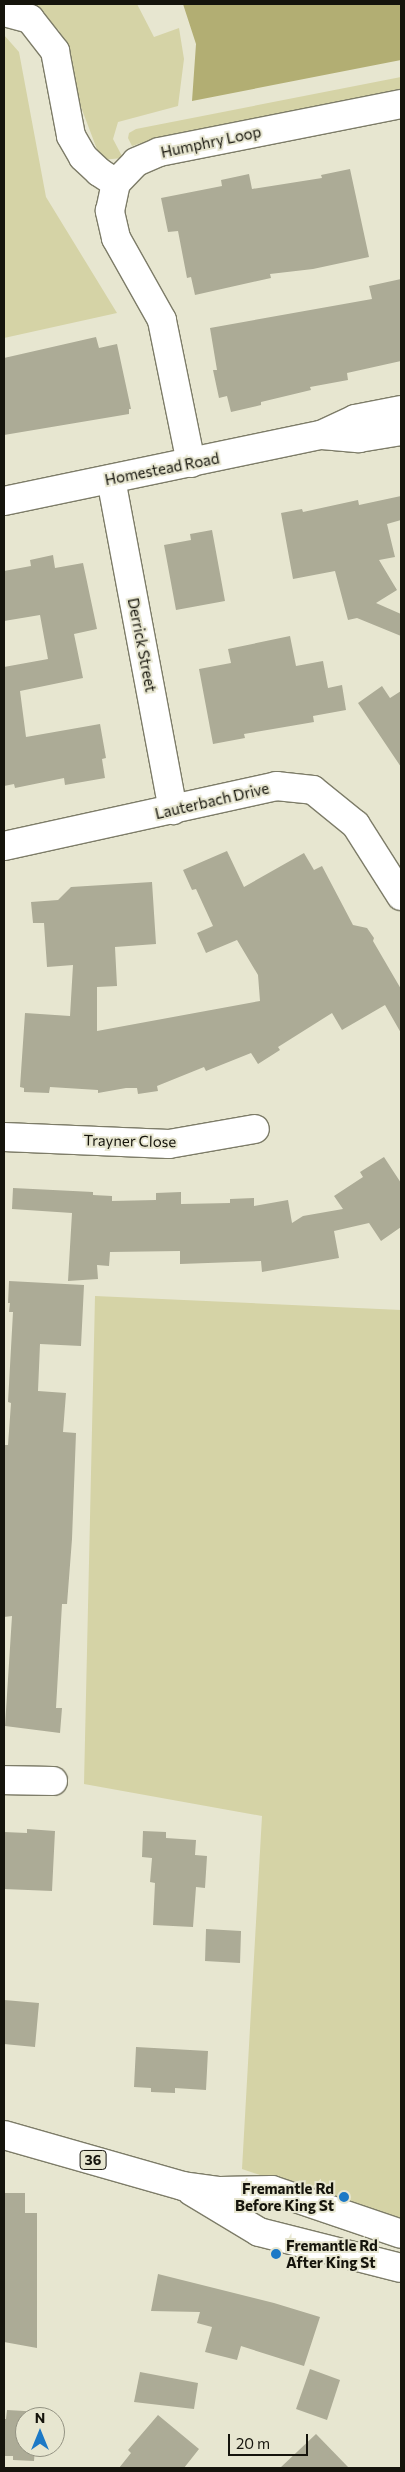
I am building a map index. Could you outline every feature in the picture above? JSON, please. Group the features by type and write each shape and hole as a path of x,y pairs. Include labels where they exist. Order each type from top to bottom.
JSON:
{"street":[{"path":"4,12 30,19 55,51 71,136 82,156 99,172 116,183 110,211 116,238 162,320 191,463"},
{"name":"Humphry Loop","path":"116,183 136,162 159,152 401,104"},
{"name":"Homestead Road","path":"4,501 321,435 355,419 401,410"},
{"name":"Homestead Road","path":"321,435 359,438 401,431"},
{"name":"Derrick Street","path":"111,479 174,810"},
{"name":"Lauterbach Drive","path":"4,846 276,786 313,790 356,825 401,896"},
{"name":"Trayner Close","path":"4,1137 169,1144 255,1130"},
{"path":"4,1780 53,1781"},
{"name":"36","path":"4,2135 183,2186 220,2191 272,2190 401,2234"},
{"name":"36","path":"183,2186 259,2232 401,2268"}],"shaded area":[{"path":"24,4 137,4 154,37 179,28 184,59 178,106 118,122 113,139 123,158 101,160 81,107 59,30"},
{"path":"183,4 401,4 401,60 192,101 196,44"},
{"path":"4,35 19,52 46,197 117,313 4,338"},
{"path":"401,77 401,97 143,147 141,143 132,146 128,138 129,133 136,129"},
{"path":"95,1296 401,1310 401,2223 242,2169 262,1816 84,1784"}],"building":[{"path":"350,169 369,257 313,269 270,274 271,278 195,295 191,277 187,278 178,231 168,232 161,198 222,186 221,180 249,174 252,189 322,178 321,175"},
{"path":"401,279 401,361 347,373 348,380 310,387 311,390 261,402 261,405 231,412 227,396 219,398 213,370 217,370 210,328 372,299 369,286"},
{"path":"96,337 99,348 117,344 131,409 129,409 129,414 4,435 4,358"},
{"path":"401,496 401,520 387,524 395,557 379,560 397,590 376,603 401,614 401,636 357,618 348,620 335,571 293,579 281,513 302,509 303,512 358,500 359,505"},
{"path":"212,530 225,601 176,610 164,545 191,540 190,534"},
{"path":"53,555 55,568 83,563 97,629 74,634 83,678 20,691 26,737 100,724 106,758 102,759 105,778 65,785 64,778 15,788 14,784 4,786 4,667 48,659 40,615 4,621 4,571 31,566 30,560"},
{"path":"290,636 296,666 323,661 328,688 342,685 346,710 313,716 314,722 244,734 245,738 213,744 199,669 231,663 228,649"},
{"path":"382,686 390,698 401,691 401,767 358,703"},
{"path":"227,851 244,887 304,853 314,870 322,866 353,925 367,928 401,989 401,1033 385,1005 342,1030 332,1013 278,1047 280,1050 258,1064 251,1053 206,1071 204,1067 157,1086 158,1091 138,1094 137,1088 126,1088 98,1093 98,1090 50,1087 49,1093 24,1092 24,1088 20,1087 25,1013 70,1016 73,965 47,967 44,923 33,923 31,902 58,900 71,887 152,882 156,944 115,947 117,986 97,987 97,1031 260,1001 258,975 237,940 206,953 197,933 213,926 196,889 192,890 183,870"},
{"path":"384,1157 401,1183 401,1227 381,1241 369,1223 334,1231 339,1258 262,1272 261,1261 180,1264 180,1251 110,1252 109,1266 97,1265 98,1279 68,1281 72,1213 12,1209 13,1188 93,1192 93,1195 112,1196 112,1201 156,1200 156,1193 181,1192 181,1204 230,1203 230,1199 254,1198 254,1206 288,1200 292,1223 303,1216 343,1209 334,1196 363,1177 360,1172"},
{"path":"9,1281 84,1285 81,1346 40,1344 38,1391 66,1393 63,1432 76,1433 72,1539 67,1604 62,1604 56,1708 62,1708 60,1733 5,1726 12,1616 4,1617 4,1445 8,1445 11,1403 8,1402 13,1312 9,1312"},
{"path":"27,1829 55,1831 52,1891 4,1889 4,1832 27,1833"},
{"path":"143,1831 166,1832 166,1838 196,1840 195,1855 207,1856 205,1888 196,1887 193,1927 153,1925 155,1883 150,1882 152,1858 142,1857"},
{"path":"206,1929 241,1931 240,1963 205,1961"},
{"path":"4,2000 39,2003 35,2047 4,2044"},
{"path":"136,2047 208,2051 206,2090 175,2088 175,2093 151,2092 151,2088 134,2087"},
{"path":"4,2193 25,2193 25,2213 37,2213 37,2348 4,2342"},
{"path":"158,2274 274,2303 320,2317 304,2366 241,2346 237,2360 205,2352 212,2327 197,2323 200,2312 151,2311"},
{"path":"310,2369 340,2380 327,2420 296,2409"},
{"path":"140,2372 198,2383 194,2409 134,2402"},
{"path":"7,2410 15,2410 15,2457 34,2457 34,2461 13,2460 13,2456 4,2456 4,2419 6,2419"},
{"path":"158,2415 199,2449 184,2468 119,2468 131,2453 128,2450"},
{"path":"316,2434 349,2468 280,2468"}],"place":[{"name":"Fremantle Rd Before King St","path":"344,2197"},
{"name":"Fremantle Rd After King St","path":"276,2254"}]}
